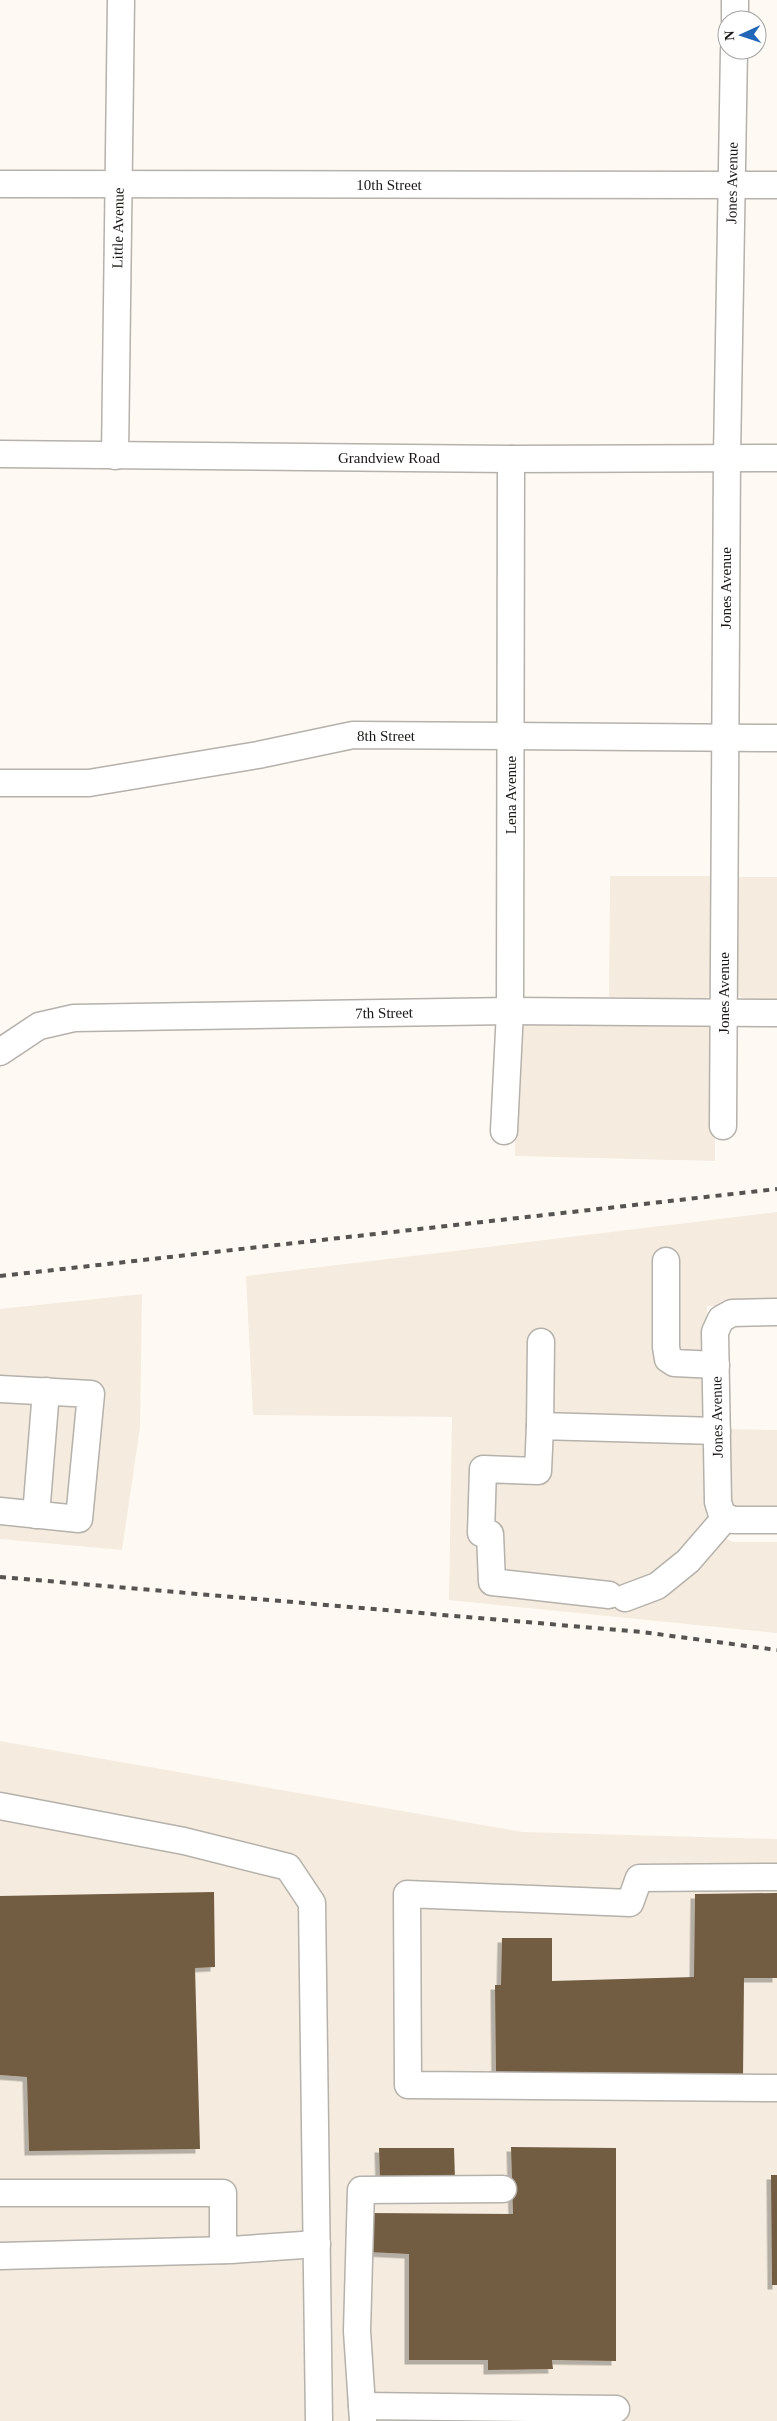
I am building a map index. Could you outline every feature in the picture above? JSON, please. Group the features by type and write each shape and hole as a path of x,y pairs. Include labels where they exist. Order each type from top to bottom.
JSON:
{"street":[{"name":"Little Avenue","path":"115,456 121,0"},
{"name":"Jones Avenue","path":"723,1126 726,457 733,184 734,60"},
{"name":"10th Street","path":"0,184 733,184 777,186"},
{"name":"Grandview Road","path":"0,454 777,458"},
{"name":"Lena Avenue","path":"504,1131 510,1011 511,458"},
{"name":"8th Street","path":"0,783 89,783 258,755 353,735 777,738"},
{"name":"7th Street","path":"0,1052 40,1026 74,1018 510,1011 724,1011 777,1013"},
{"path":"666,1261 666,1348 668,1359 674,1363 716,1366"},
{"name":"Jones Avenue","path":"724,1516 718,1502 715,1332 721,1319 732,1313 777,1312"},
{"path":"541,1342 538,1471 482,1469 481,1533 490,1534 492,1582 617,1596 657,1586 688,1561 724,1516 733,1520 777,1520"},
{"path":"0,1511 79,1519 90,1394 46,1391 1,1395"},
{"path":"36,1515 46,1391"},
{"path":"540,1426 717,1431"},
{"path":"0,1806 184,1841 288,1867 312,1903 319,2421"},
{"path":"777,1877 639,1878 630,1902 407,1894 408,2085 777,2088"},
{"path":"502,2188 361,2190 357,2331 363,2414 616,2409"},
{"path":"0,2193 223,2193 223,2250"},
{"path":"0,2256 223,2250 317,2244"}],"shaded area":[{"path":"610,876 715,876 714,993 705,999 609,997"},
{"path":"736,877 777,877 777,1001 746,1000 737,995 734,985"},
{"path":"706,1021 715,1029 715,1161 515,1156 517,1032 524,1024"},
{"path":"777,1212 777,1306 707,1306 706,1514 711,1525 721,1536 733,1542 777,1542 777,1633 449,1600 452,1417 253,1415 246,1276"},
{"path":"142,1294 140,1427 122,1550 0,1539 0,1309"},
{"path":"728,1429 777,1430 777,1513 734,1513 725,1500"},
{"path":"0,1741 523,1832 777,1839 777,2421 0,2421"}],"building":[{"path":"214,1892 215,1967 195,1968 200,2149 29,2151 27,2077 0,2075 0,1896"},
{"path":"777,1893 777,1978 744,1978 743,2079 496,2077 495,1985 501,1985 502,1938 552,1938 552,1981 694,1977 695,1894"},
{"path":"511,2147 616,2148 616,2361 552,2360 553,2369 488,2370 488,2360 409,2360 409,2254 368,2252 367,2213 513,2214"},
{"path":"379,2148 454,2148 455,2180 380,2181"},
{"path":"771,2175 777,2175 777,2285 772,2285"}],"railway":[{"path":"0,1276 777,1189"},
{"path":"0,1577 642,1632 777,1650"}]}
